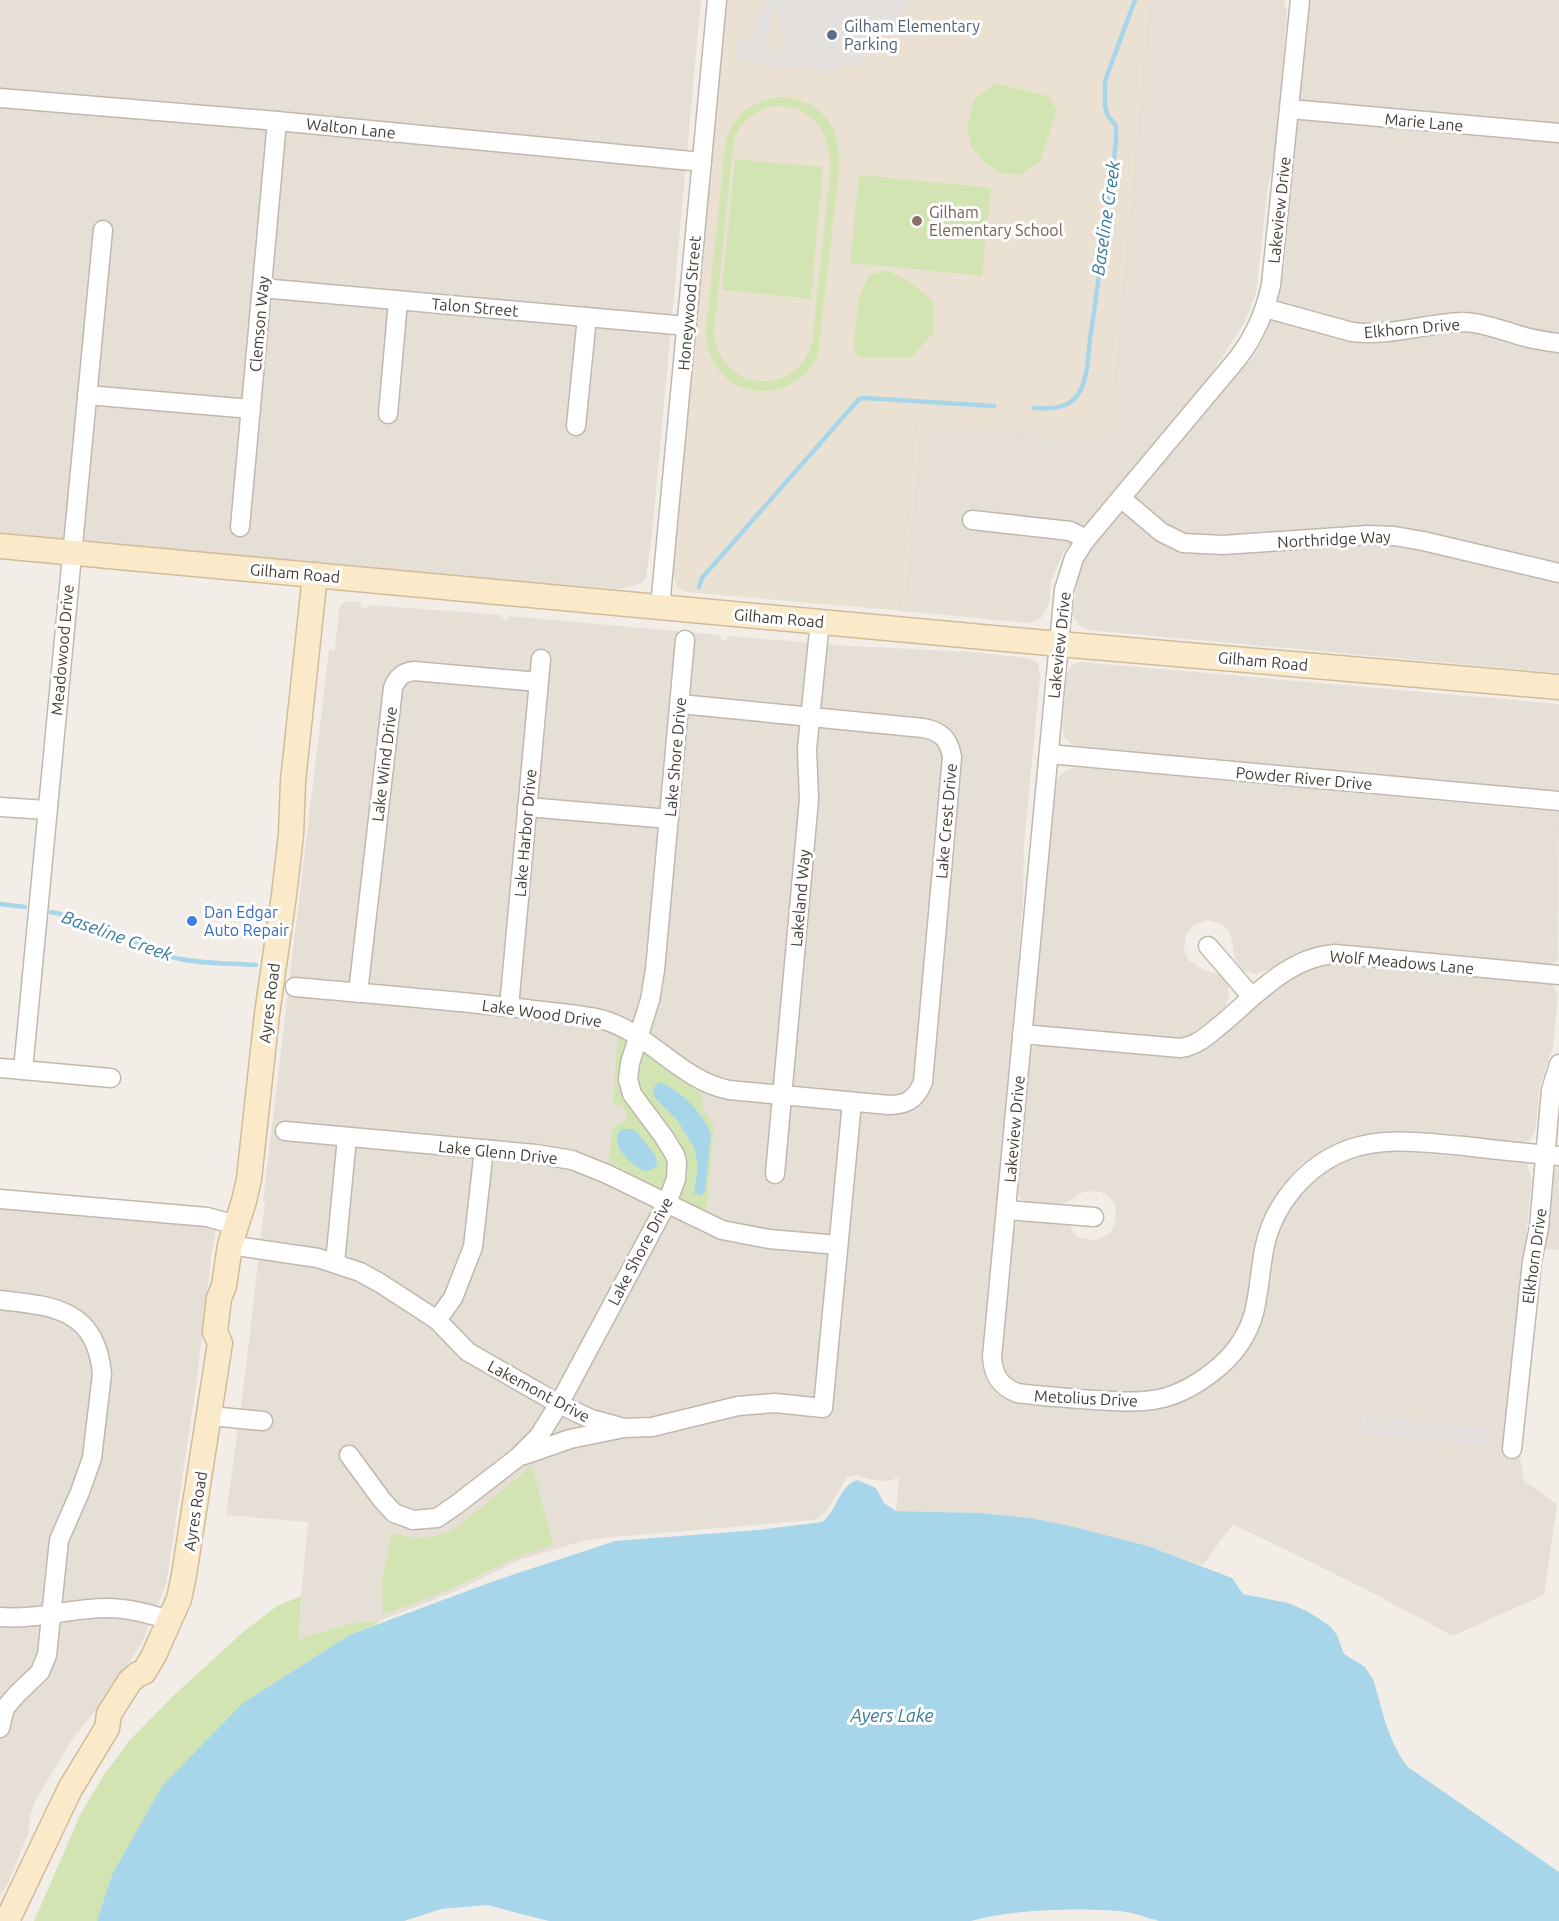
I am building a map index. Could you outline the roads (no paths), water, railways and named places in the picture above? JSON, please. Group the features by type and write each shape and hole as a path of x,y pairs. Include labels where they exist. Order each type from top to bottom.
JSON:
{"street":[{"name":"Honeywood Street","path":"660,607 717,0"},
{"name":"Lakeview Drive","path":"992,1357 1062,607 1068,573 1086,539 1247,347 1261,320 1271,285 1300,0"},
{"name":"Walton Lane","path":"0,98 278,121 702,162"},
{"name":"Marie Lane","path":"1290,109 1559,133"},
{"name":"Clemson Way","path":"240,527 278,121"},
{"name":"Meadowood Drive","path":"23,1070 103,230"},
{"name":"Talon Street","path":"262,288 687,326"},
{"path":"388,414 398,300"},
{"name":"Elkhorn Drive","path":"1265,308 1365,334 1389,333 1466,322 1559,343"},
{"path":"576,426 587,317"},
{"path":"87,394 251,409"},
{"name":"Northridge Way","path":"1121,498 1161,532 1183,543 1223,545 1368,535 1394,536 1559,573"},
{"path":"972,520 1070,531 1086,539"},
{"name":"Gilham Road","path":"0,546 1059,644 1559,687"},
{"name":"Ayres Road","path":"7,1921 70,1789 107,1728 121,1722 143,1688 144,1672 179,1599 220,1343 215,1332 219,1298 224,1286 233,1235 249,1179 267,1014 291,835 293,781 315,575"},
{"name":"Lakeland Way","path":"775,1174 809,799 807,757 820,621"},
{"name":"Lake Shore Drive","path":"349,1455 394,1513 413,1520 437,1518 517,1458 538,1436 559,1404 667,1203 676,1179 675,1155 633,1095 628,1079 630,1063 650,1000 655,970 685,640"},
{"name":"Lake Harbor Drive","path":"509,1007 541,659"},
{"name":"Lake Wind Drive","path":"358,993 395,682 404,674 414,671 538,682"},
{"name":"Lake Crest Drive","path":"680,704 933,730 950,745 952,757 923,1082 913,1099"},
{"name":"Powder River Drive","path":"1049,754 1559,801"},
{"path":"0,807 47,810"},
{"path":"527,807 669,819"},
{"path":"1208,946 1252,997"},
{"name":"Wolf Meadows Lane","path":"1022,1034 1189,1047 1297,965 1323,955 1335,954 1559,975"},
{"name":"Lake Wood Drive","path":"295,987 509,1007 607,1021 639,1037 709,1084 729,1090 900,1105 913,1099"},
{"name":"Elkhorn Drive","path":"1512,1449 1532,1262 1552,1155 1551,1090 1559,1064"},
{"path":"0,1068 111,1078"},
{"name":"Lakemont Drive","path":"0,1199 207,1217 233,1235 334,1263 360,1272 381,1283 437,1320 468,1352 559,1404 591,1419 624,1428 652,1428 738,1406 775,1403 823,1408 852,1102"},
{"name":"Lake Glenn Drive","path":"285,1131 536,1154 572,1160 607,1174 698,1220 737,1234 838,1245"},
{"path":"334,1263 347,1137"},
{"name":"Metolius Drive","path":"992,1357 992,1368 1001,1384 1017,1393 1131,1402 1171,1396 1203,1381 1239,1346 1254,1314 1264,1249 1275,1216 1286,1198 1315,1167 1347,1150 1365,1144 1387,1141 1552,1155"},
{"path":"437,1320 453,1298 473,1247 484,1149"},
{"path":"1007,1210 1094,1217"},
{"path":"0,1300 45,1305 67,1313 87,1330 94,1341 100,1360 101,1390 92,1458 59,1540 49,1647 44,1664 40,1672 8,1705 0,1728"},
{"path":"210,1416 262,1421"},
{"path":"517,1458 570,1439 624,1428"},
{"path":"0,1617 20,1618 109,1608 138,1611 170,1620"}],"water":[{"path":"660,1082 675,1090 691,1104 704,1120 711,1136 705,1191 701,1195 694,1194 698,1167 694,1147 677,1120 653,1094 654,1087"},
{"path":"621,1129 636,1131 656,1156 657,1165 645,1171 623,1154 617,1141"},
{"name":"Ayers Lake","path":"857,1480 876,1488 884,1503 896,1511 979,1513 1031,1518 1066,1525 1148,1546 1232,1578 1243,1594 1288,1603 1307,1611 1330,1626 1337,1635 1344,1654 1365,1667 1374,1681 1391,1737 1408,1767 1559,1872 1559,1921 1159,1921 1123,1912 1044,1910 971,1921 549,1921 487,1905 441,1909 404,1921 97,1921 112,1875 162,1786 243,1703 349,1635 494,1581 615,1541 758,1530 822,1522 846,1488"}],"waterway":[{"name":"Baseline Creek","path":"1034,408 1053,408 1065,405 1079,393 1084,380 1116,142 1116,126 1108,116 1105,107 1105,81 1135,0"},
{"name":"Baseline Creek","path":"699,587 702,578 859,399 994,406"},
{"name":"Baseline Creek","path":"0,904 25,907"},
{"name":"Baseline Creek","path":"51,912 82,921 172,957 202,962 256,965"}],"place":[{"name":"Gilham Elementary Parking","path":"832,35"},
{"name":"Gilham Elementary School","path":"917,221"},
{"name":"Dan Edgar Auto Repair","path":"192,921"}]}
